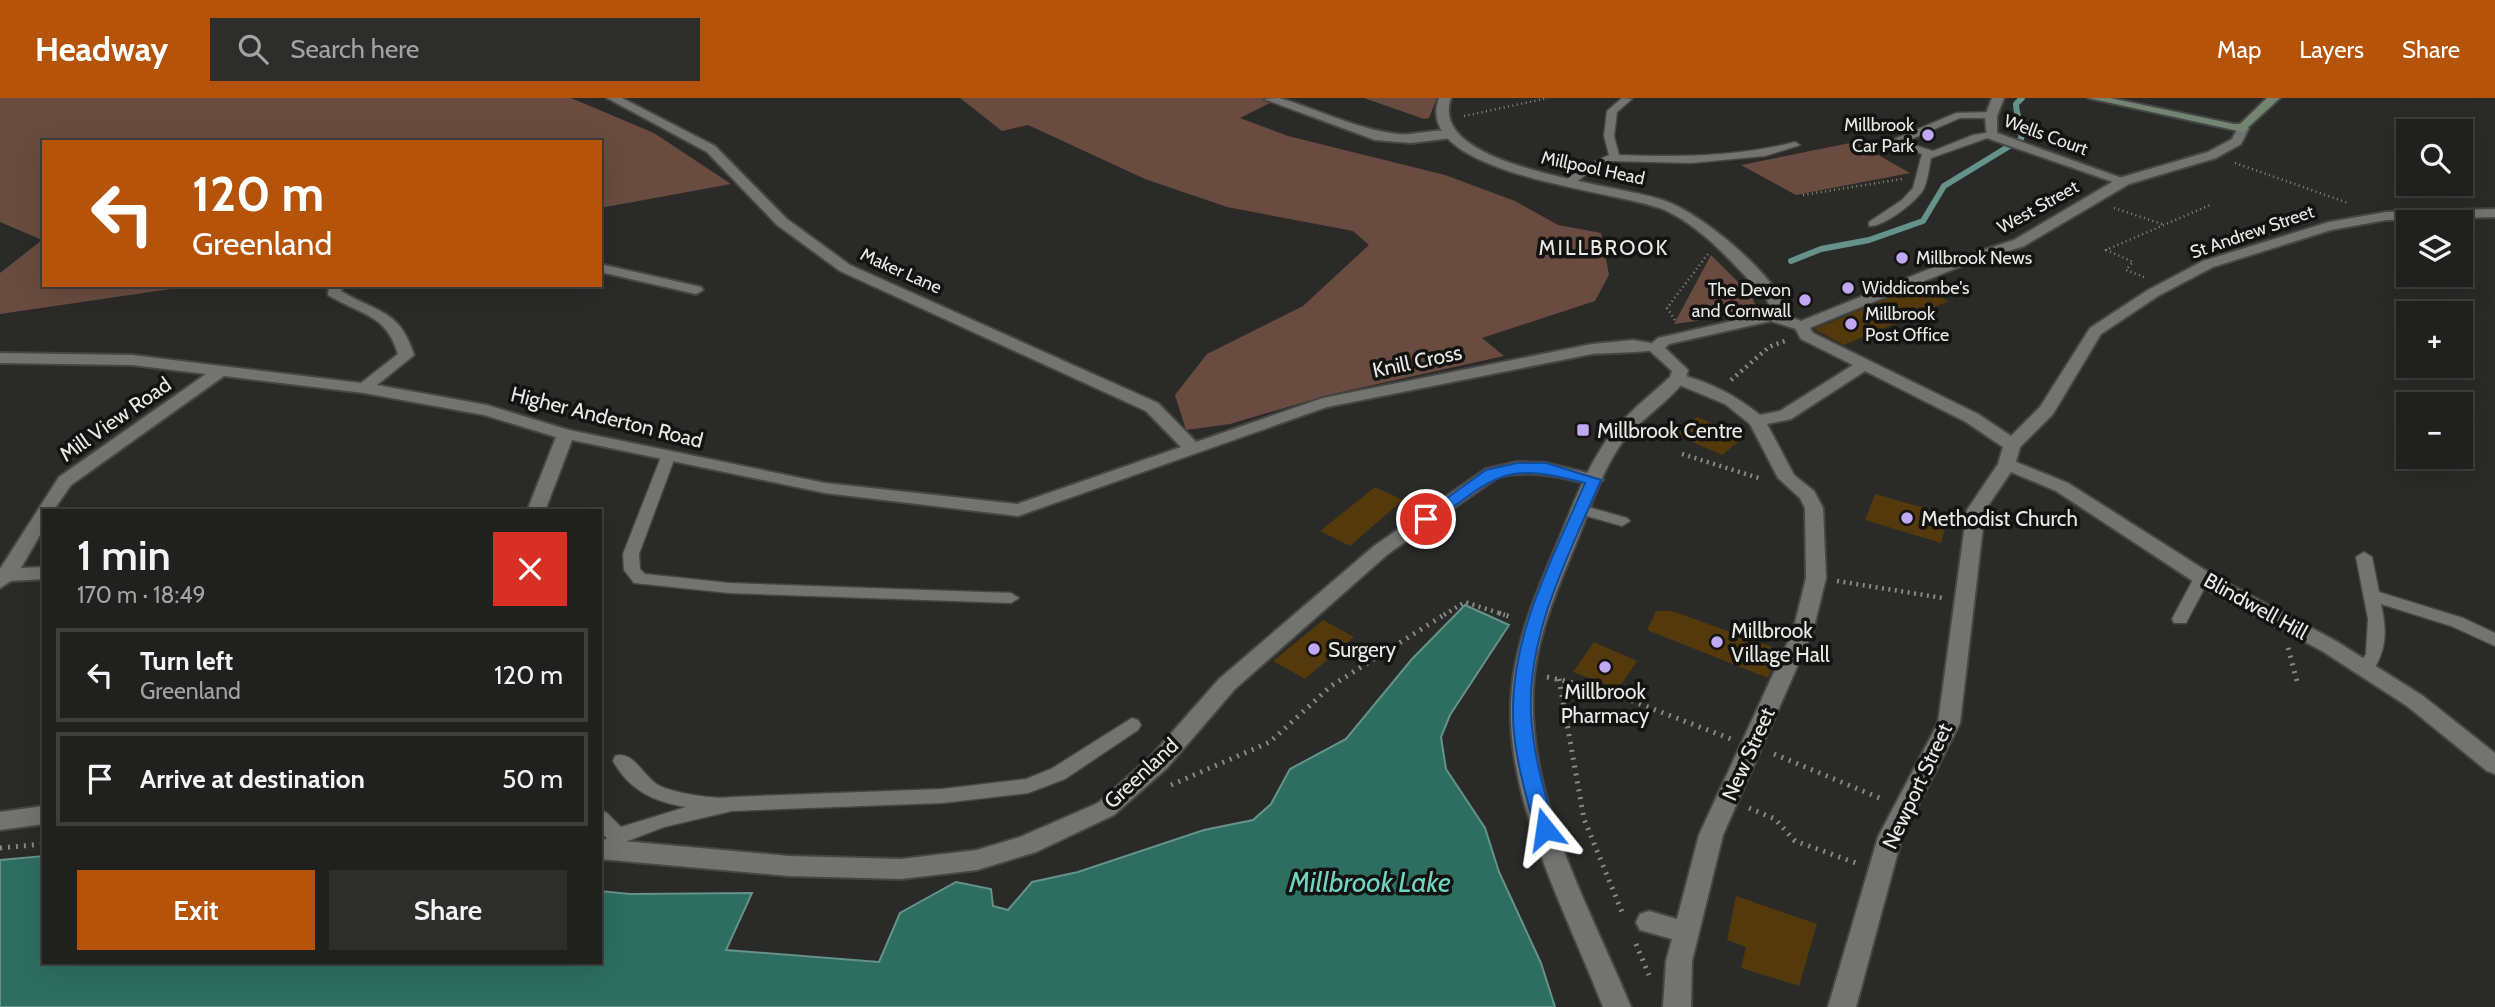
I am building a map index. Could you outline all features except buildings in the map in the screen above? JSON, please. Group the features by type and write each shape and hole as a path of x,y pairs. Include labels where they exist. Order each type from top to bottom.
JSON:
{"main road":[{"path":"2094,98 2222,127 2243,128"},
{"name":"West Street","path":"2243,128 2274,98"}],"street":[{"name":"Maker Lane","path":"614,98 711,149 782,222 845,268 1152,407 1167,425 1193,448"},
{"path":"1441,120 1440,109 1445,98"},
{"name":"Wells Court","path":"1998,98 1991,115 1997,137 2124,181"},
{"path":"1270,99 1324,115 1375,136 1411,139 1452,134"},
{"name":"Millpool Head","path":"1441,120 1452,134 1476,154 1493,162 1569,183 1650,199 1694,220 1714,235 1773,296 1778,307 1772,316"},
{"name":"West Street","path":"1804,331 1954,264 2019,243 2124,181 2212,155 2237,141 2243,128"},
{"name":"St Andrew Street","path":"2009,455 2047,410 2095,331 2168,285 2208,264 2329,226 2386,216 2495,212"},
{"path":"602,268 696,290"},
{"path":"335,287 333,292 345,300 386,316 401,334 405,355 365,388"},
{"path":"1617,1007 1545,829 1528,765 1522,712 1529,644 1545,593 1613,443 1643,407 1678,379 1680,370 1656,348 1664,341 1772,316 1804,331"},
{"name":"Blindwell Hill","path":"1804,331 1864,365 1972,418 2009,455 2202,578 2365,669 2415,701 2495,765"},
{"name":"Knill Cross","path":"1193,448 1323,403 1459,373 1611,346 1656,348"},
{"name":"Higher Anderton Road","path":"0,358 132,360 365,388 487,410 566,435 825,488 1018,510 1193,448"},
{"path":"1678,379 1712,390 1757,421 1785,415 1864,365"},
{"name":"Mill View Road","path":"42,509 65,481 221,371"},
{"name":"New Street","path":"1676,1007 1679,961 1711,835 1803,631 1815,578 1814,508 1808,495 1787,478 1757,421"},
{"path":"537,509 566,435"},
{"name":"Newport Street","path":"1842,1007 1891,837 1949,723 1967,603 1976,510 2009,455"},
{"name":"Greenland","path":"610,845 789,866 901,869 977,860 1027,845 1106,809 1158,762 1227,684 1267,649 1381,551 1492,473 1517,467 1546,468 1594,480"},
{"name":"Mill View Road","path":"3,579 42,509"},
{"path":"3,579 42,573"},
{"path":"0,821 42,815"},
{"path":"1636,926 1685,932"}],"lane":[{"path":"1615,158 1609,136 1612,111 1627,99"},
{"path":"1991,115 1959,115 1896,142 1927,154 1936,154 1977,137 1997,137"},
{"path":"1569,183 1594,164 1615,158 1691,160 1765,153 1796,145"},
{"path":"1872,224 1906,202 1918,189 1927,154"},
{"path":"668,457 631,554 632,570 640,579 729,588 1011,598"},
{"path":"1581,510 1622,521"},
{"path":"2364,557 2373,596 2375,656 2365,669"},
{"path":"2180,619 2202,578"},
{"path":"2373,596 2457,622 2495,639"},
{"path":"602,823 610,845 662,820 718,807 761,802 942,796 1028,786 1058,774 1132,724"},
{"path":"622,761 645,786 657,793 704,800 718,807"}],"path":[{"path":"1441,120 1548,98"},
{"path":"2249,168 2386,216"},
{"path":"2168,285 2126,270 2133,262 2106,250 2210,205"},
{"path":"2132,214 2162,224"},
{"path":"1691,334 1667,309 1708,254"},
{"path":"1712,390 1737,377 1775,343 1804,331"},
{"path":"1682,454 1768,480 1787,478"},
{"path":"1815,578 1967,603"},
{"path":"2293,627 2287,644 2298,685"},
{"path":"1526,673 1601,689 1905,808"},
{"path":"1559,680 1584,819 1636,926 1653,983"},
{"path":"1728,799 1775,819 1795,841 1880,872"},
{"path":"0,848 42,844"}],"shaded area":[{"path":"0,98 571,98 654,133 731,184 602,208 602,140 42,140 42,240 0,222"},
{"path":"960,98 1280,98 1240,118 1288,136 1445,175 1515,201 1558,225 1601,233 1609,275 1595,301 1482,338 1504,356 1328,395 1230,424 1186,430 1175,395 1207,354 1303,306 1369,245 1353,231 1227,207 1145,179 1028,125 1002,131"},
{"path":"1364,98 1437,98 1429,118 1424,119"},
{"path":"1855,142 1910,173 1796,195 1741,165"},
{"path":"42,240 42,287 184,287 0,314 0,273"},
{"path":"1711,255 1750,294 1756,306 1742,315 1674,324"}],"water":[{"name":"Millbrook Lake","path":"1465,605 1509,625 1450,715 1441,737 1446,769 1485,828 1499,872 1541,963 1555,1007 0,1007 0,860 42,856 42,964 602,964 602,891 630,894 752,893 726,950 879,962 900,913 956,882 991,889 993,906 1008,910 1032,882 1078,872 1204,830 1253,820 1271,804 1290,769 1346,739 1412,659"}],"waterway":[{"path":"1791,261 1821,249 1869,240 1923,221 1944,186 2021,139 2016,104 2022,98"}],"place":[{"name":"Millbrook Car Park","path":"1928,135"},
{"name":"Millbrook News","path":"1902,258"},
{"name":"Widdicombe's","path":"1848,288"},
{"name":"The Devon and Cornwall","path":"1805,300"},
{"name":"Millbrook Post Office","path":"1851,324"},
{"name":"Millbrook Centre","path":"1583,430"},
{"name":"Methodist Church","path":"1907,518"},
{"name":"Millbrook Village Hall","path":"1717,642"},
{"name":"Surgery","path":"1314,649"},
{"name":"Millbrook Pharmacy","path":"1605,667"}],"district":[{"name":"MILLBROOK","path":"1604,247"}],"route":[{"path":"1426,519 1492,473 1517,467 1546,468 1594,480 1545,593 1529,644 1522,712 1528,765 1545,829"}]}
